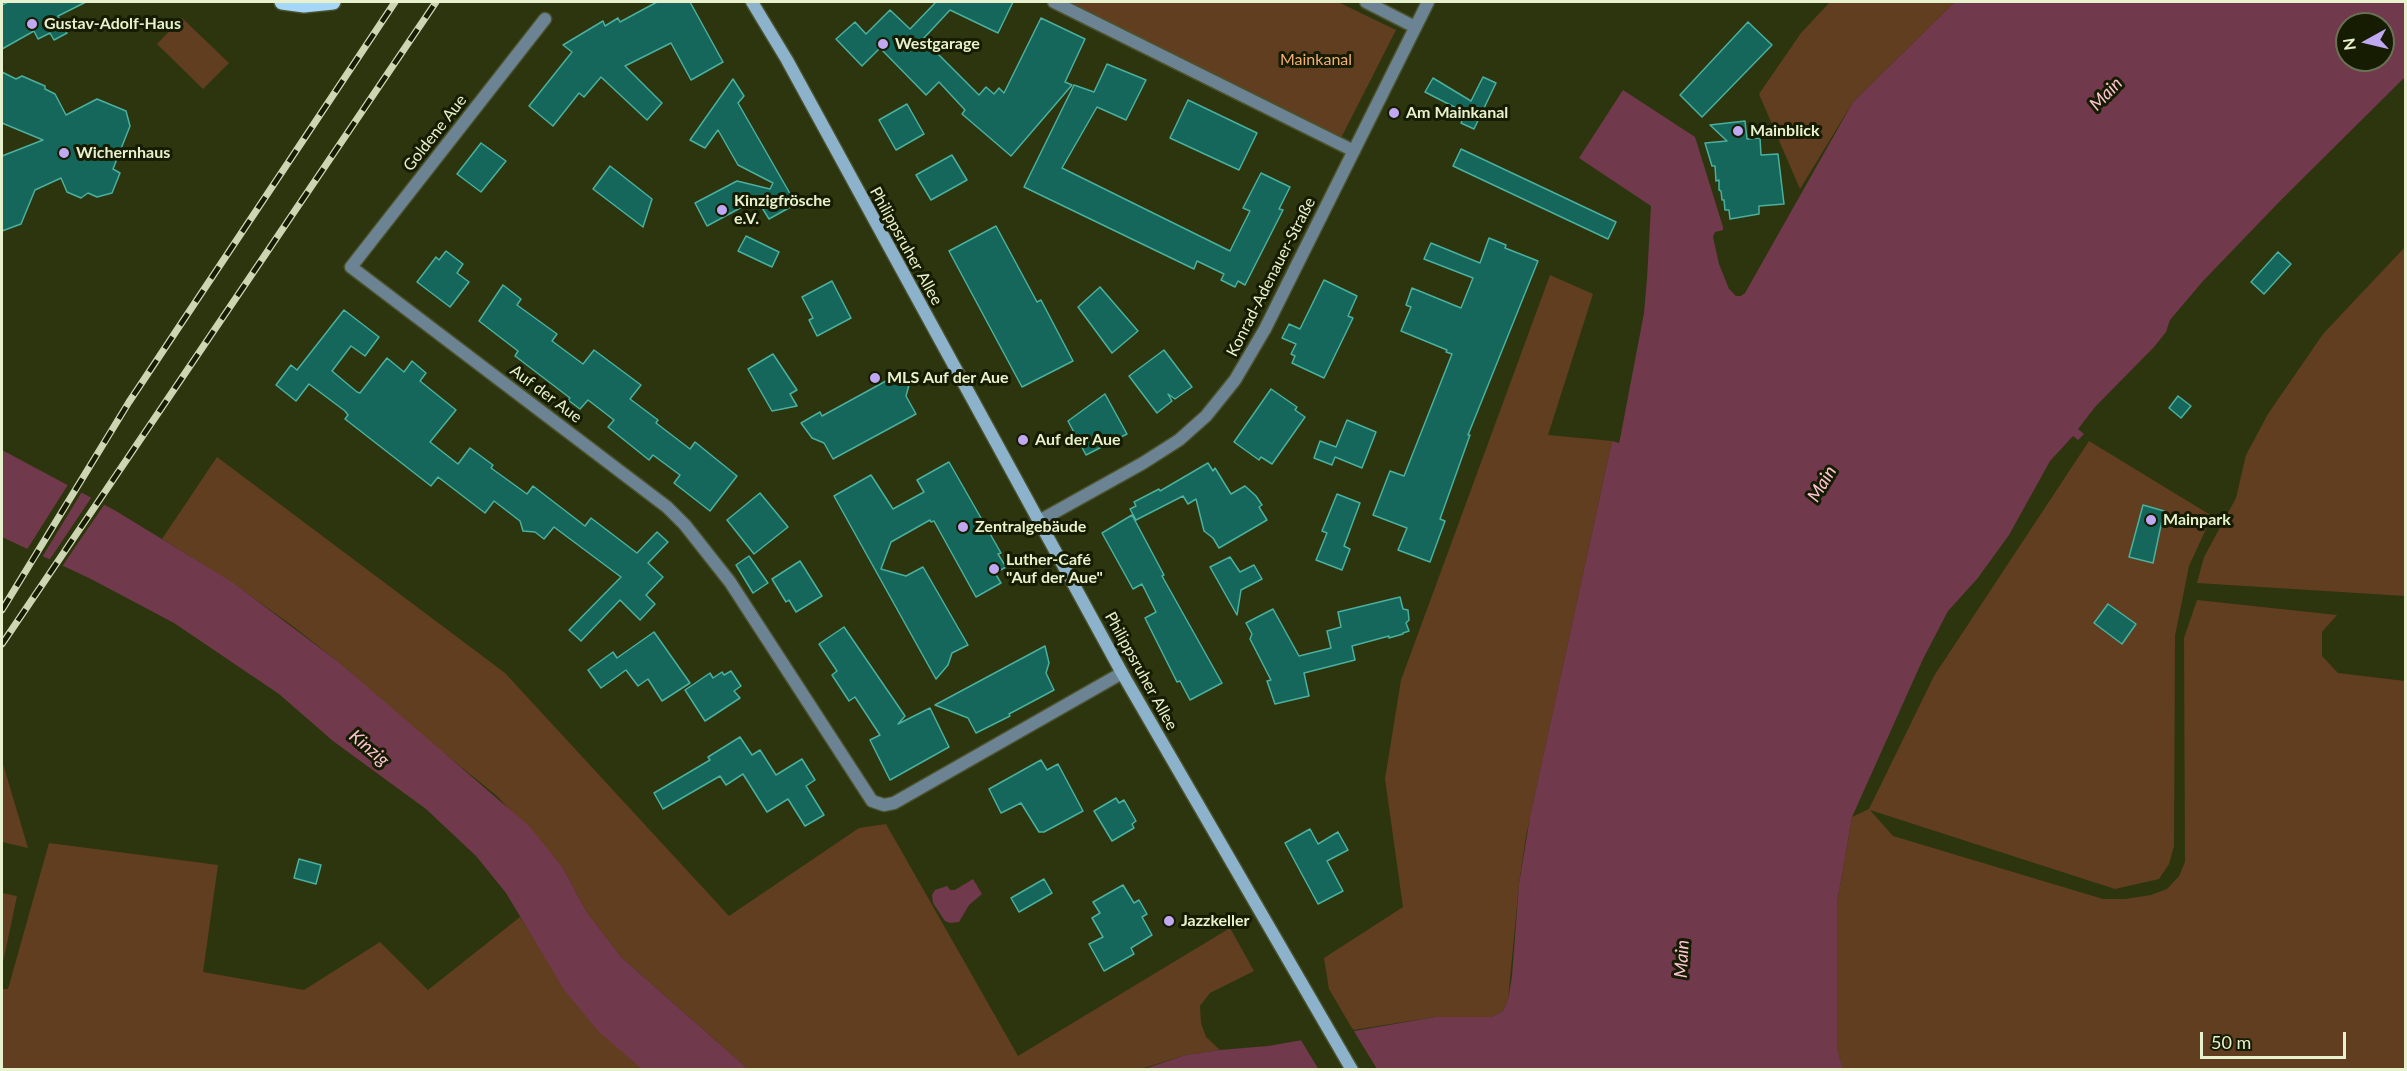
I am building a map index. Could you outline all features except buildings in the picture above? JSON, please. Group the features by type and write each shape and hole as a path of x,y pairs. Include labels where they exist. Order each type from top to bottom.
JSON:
{"main road":[{"path":"282,2 304,5 333,2"},
{"name":"Philippsruher Allee","path":"752,2 787,60 1122,674 1352,1070"}],"street":[{"path":"1054,2 1353,151"},
{"path":"1366,2 1415,27"},
{"name":"Konrad-Adenauer-Straße","path":"1039,521 1164,450 1206,416 1234,380 1250,356 1428,2"},
{"name":"Goldene Aue","path":"351,267 545,19"},
{"name":"Auf der Aue","path":"351,267 667,507 685,525 730,582 872,801 884,805 894,803 1122,674"}],"green space":[{"name":"Mainkanal","path":"1068,2 1338,2 1396,30 1341,138"},
{"path":"1830,2 1955,2 1853,102 1800,189 1759,94 1801,33"},
{"path":"182,18 229,63 203,89 157,44"},
{"path":"2405,247 2405,596 2197,583 2204,557 2236,498 2246,455 2268,414 2323,334"},
{"path":"1550,275 1593,294 1548,435 1612,441 1526,836 1508,1000 1503,1011 1492,1017 1435,1017 1353,1030 1329,989 1324,958 1403,907 1385,779 1401,680"},
{"path":"2089,441 2212,516 2189,566 2175,636 2174,846 2169,864 2159,879 2115,889 1870,810 1893,836 2103,899 2125,899 2151,895 2167,889 2179,876 2185,862 2184,638 2197,600 2337,615 2322,632 2322,656 2338,673 2405,681 2405,1069 1843,1070 1837,1049 1837,903 1852,817 1869,809 1934,676"},
{"path":"217,457 505,673 729,916 859,828 886,824 1018,1056 1230,928 1254,971 1210,993 1200,1006 1201,1023 1206,1037 1220,1050 1186,1055 1141,1069 748,1069 621,957 586,911 563,868 497,796 290,624 231,582 162,539"},
{"path":"2,732 3,764 28,848 2,842"},
{"path":"49,843 218,865 203,972 304,990 380,942 428,990 520,917 539,946 642,1069 2,1069 2,989 8,989"},
{"path":"2,893 17,896 2,967"}],"water":[{"name":"Main","path":"1955,2 2405,2 2405,77 2203,281 2170,320 2166,332 2154,347 2095,407 2078,429 2084,434 2078,440 2073,436 2050,461 2009,535 1977,579 1948,611 1923,659 1852,817 1837,903 1837,1049 1843,1069 1141,1070 1186,1055 1268,1046 1435,1017 1492,1017 1503,1011 1508,1000 1512,976 1519,884 1530,817 1612,441 1619,443 1620,439 1644,313 1651,206 1579,158 1623,90 1695,137 1723,227 1723,230 1715,232 1713,237 1719,264 1729,289 1736,296 1745,293 1853,102"},
{"name":"Kinzig","path":"2,450 116,511 232,582 336,660 529,826 563,868 586,911 621,957 748,1069 642,1069 598,1031 565,991 506,893 476,856 426,809 333,741 279,694 174,623 91,579 2,537"},
{"path":"973,879 982,894 969,905 959,922 945,921 933,903 932,895 935,890 947,886 950,890 955,890"}],"pier":[{"path":"69,483 83,490 41,559 26,551"},
{"path":"93,495 106,502 61,568 48,562"},
{"path":"1352,1028 1377,1069 1319,1070 1299,1037"}],"railway":[{"path":"2,610 129,402 395,2"},
{"path":"2,644 436,2"}],"place":[{"name":"Gustav-Adolf-Haus","path":"32,24"},
{"name":"Westgarage","path":"883,44"},
{"name":"Am Mainkanal","path":"1394,113"},
{"name":"Mainblick","path":"1738,131"},
{"name":"Wichernhaus","path":"64,153"},
{"name":"Kinzigfrösche e.V.","path":"722,210"},
{"name":"MLS Auf der Aue","path":"875,378"},
{"name":"Auf der Aue","path":"1023,440"},
{"name":"Mainpark","path":"2151,520"},
{"name":"Zentralgebäude","path":"963,527"},
{"name":"Luther-Café \"Auf der Aue\"","path":"994,569"},
{"name":"Jazzkeller","path":"1169,921"}]}
